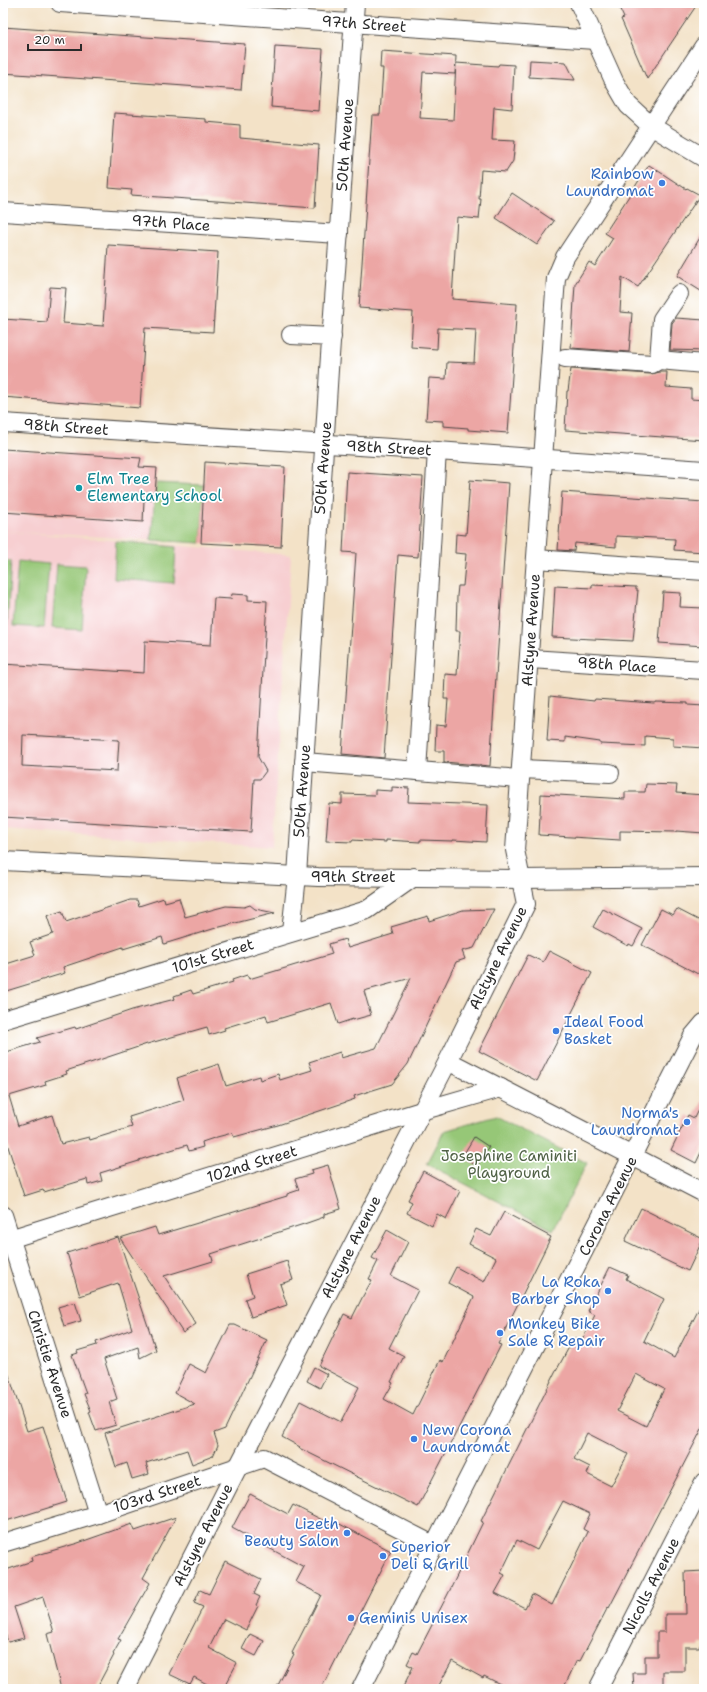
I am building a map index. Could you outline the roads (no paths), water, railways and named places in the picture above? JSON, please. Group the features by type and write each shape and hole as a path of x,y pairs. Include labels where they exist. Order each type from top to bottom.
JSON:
{"street":[{"name":"97th Street","path":"70,3 595,40"},
{"name":"50th Avenue","path":"291,932 297,876 324,445 355,3"},
{"path":"579,3 614,81 628,105 651,126 704,158"},
{"name":"Alstyne Avenue","path":"127,1689 238,1468 448,1061 526,904 515,850 530,659 556,278 565,257 704,46"},
{"name":"97th Place","path":"3,212 339,234"},
{"path":"659,360 662,319 679,294"},
{"path":"291,335 332,338"},
{"path":"565,358 652,364 659,360 704,364"},
{"name":"98th Street","path":"3,423 704,470"},
{"path":"417,771 437,451"},
{"path":"536,559 704,571"},
{"name":"98th Place","path":"530,659 704,670"},
{"path":"304,762 417,771 521,774 610,773"},
{"name":"99th Street","path":"3,861 297,876 521,879 704,877"},
{"name":"101st Street","path":"3,1020 367,910 414,877"},
{"name":"Corona Avenue","path":"361,1689 633,1157 693,1036 704,1023"},
{"path":"448,1061 704,1193"},
{"name":"102nd Street","path":"7,1240 421,1111 501,1088"},
{"name":"Christie Avenue","path":"3,1215 7,1240 98,1514"},
{"name":"103rd Street","path":"3,1543 98,1514 264,1458 435,1546"},
{"name":"Nicolls Avenue","path":"598,1689 704,1482"}],"place":[{"name":"Rainbow Laundromat","path":"662,183"},
{"name":"Elm Tree Elementary School","path":"79,488"},
{"name":"Ideal Food Basket","path":"556,1031"},
{"name":"Norma's Laundromat","path":"687,1122"},
{"name":"La Roka Barber Shop","path":"608,1291"},
{"name":"Monkey Bike Sale & Repair","path":"500,1333"},
{"name":"New Corona Laundromat","path":"414,1439"},
{"name":"Lizeth Beauty Salon","path":"347,1533"},
{"name":"Superior Deli & Grill","path":"383,1556"},
{"name":"Geminis Unisex","path":"351,1618"}],"park label":[{"name":"Josephine Caminiti Playground","path":"509,1164"}]}
